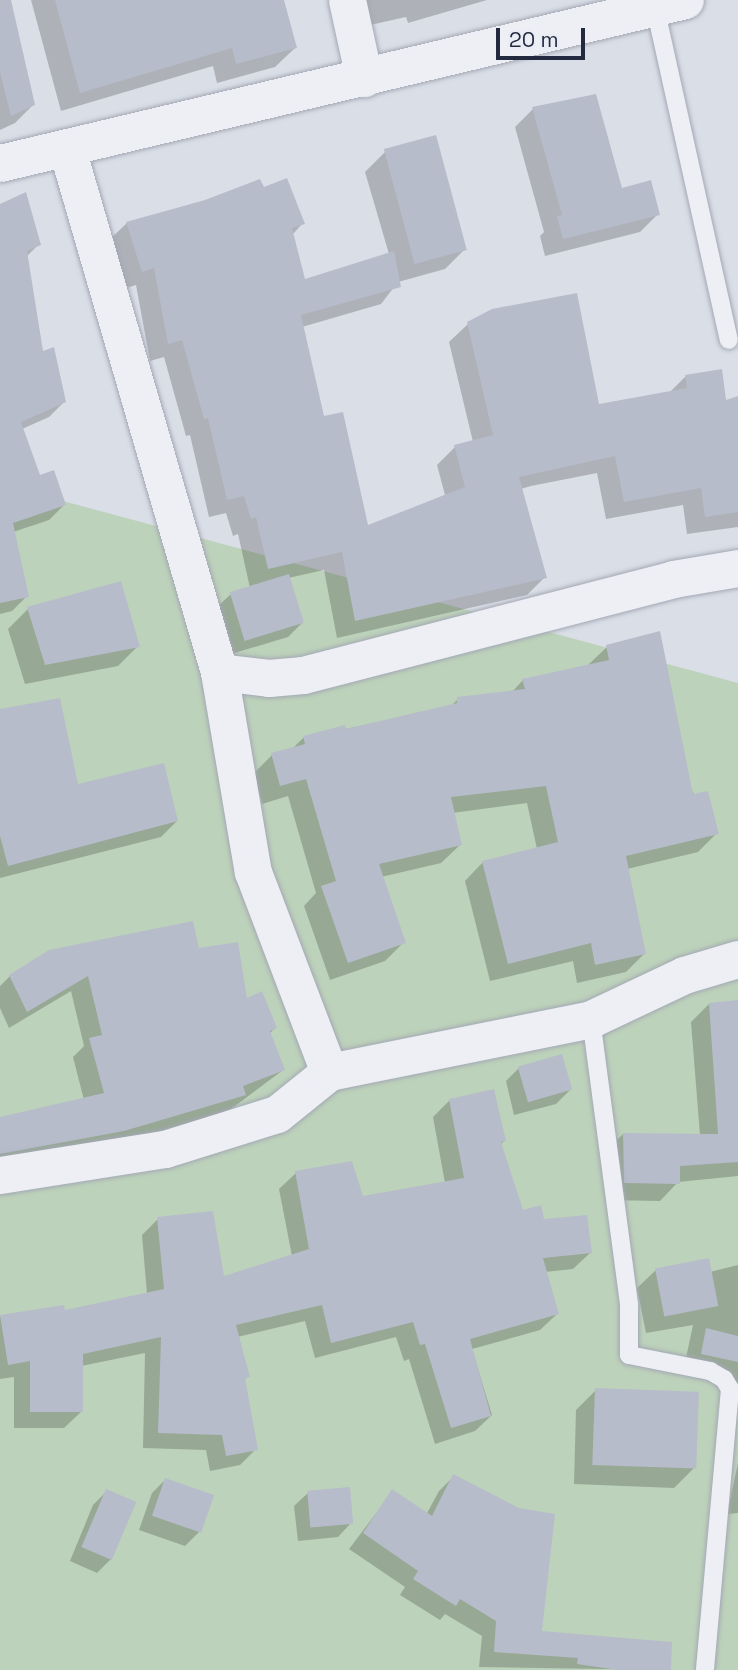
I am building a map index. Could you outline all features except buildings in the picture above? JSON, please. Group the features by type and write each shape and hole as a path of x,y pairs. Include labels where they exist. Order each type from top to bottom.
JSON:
{"street":[{"path":"347,0 364,78"},
{"path":"0,163 670,4"},
{"path":"67,149 219,672 253,872 329,1072"},
{"path":"219,672 269,678 303,675 673,579 738,568"},
{"path":"0,1175 165,1149 277,1114 329,1072 591,1019 684,975 738,959"}],"lane":[{"path":"670,4 729,340"},
{"path":"591,1019 629,1305 629,1355 710,1371 724,1379 730,1389 705,1670"}],"green space":[{"path":"0,484 738,683 738,1670 0,1670"}]}
